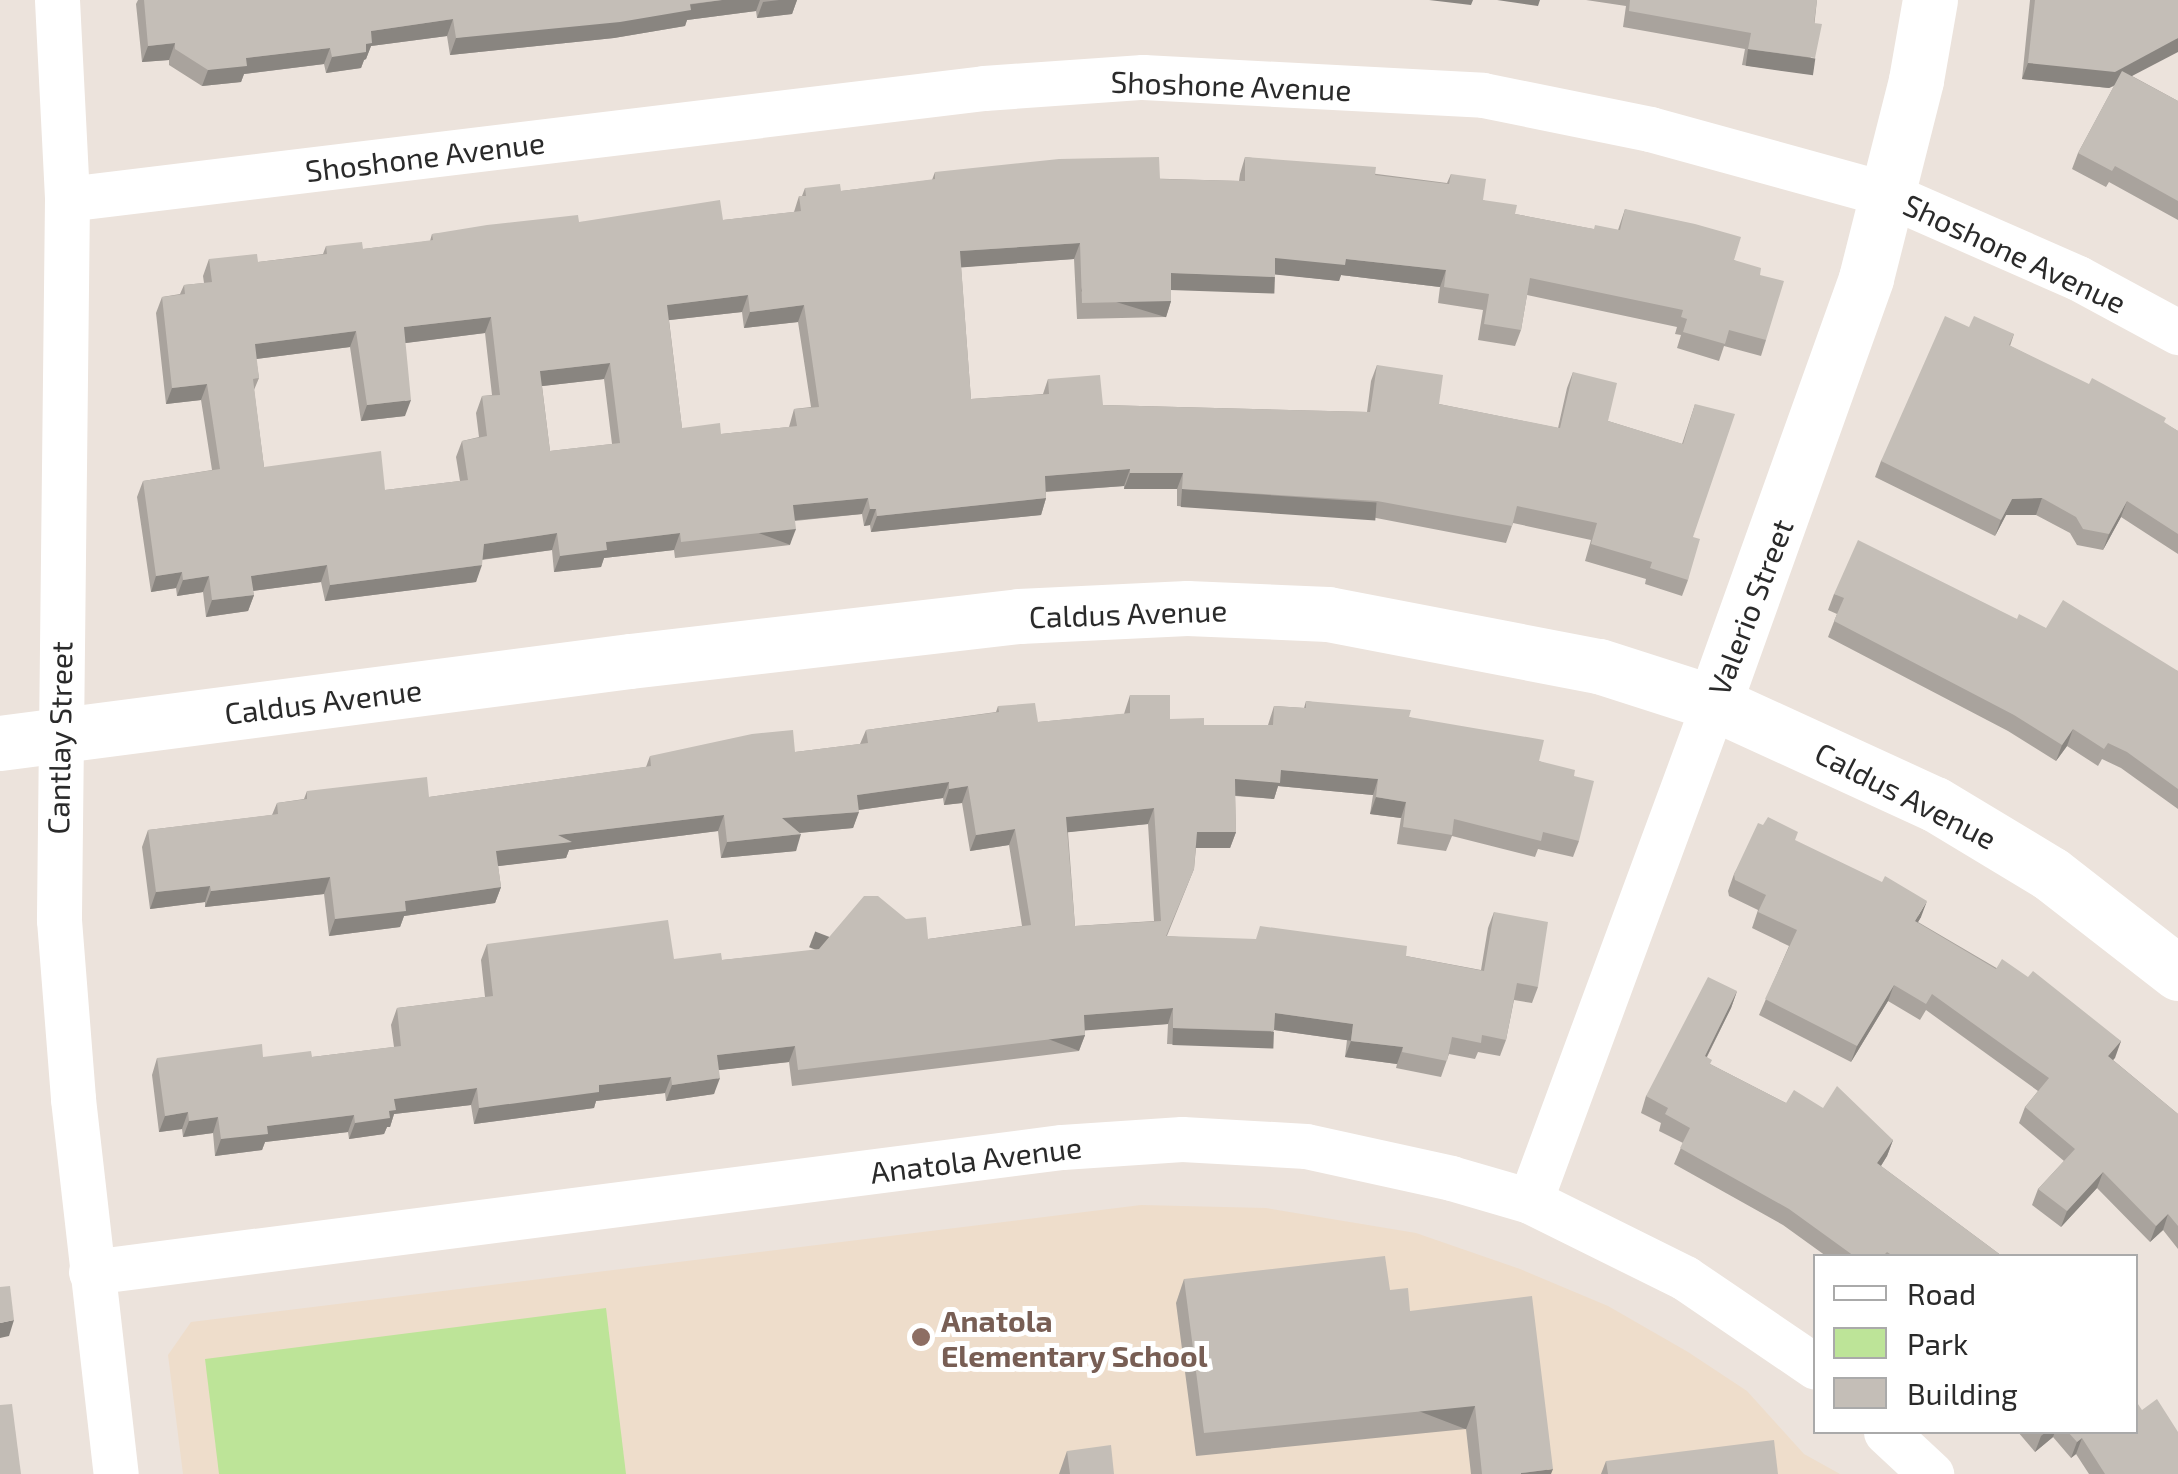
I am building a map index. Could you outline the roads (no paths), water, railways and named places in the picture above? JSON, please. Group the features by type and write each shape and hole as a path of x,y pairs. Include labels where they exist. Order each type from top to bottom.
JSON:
{"street":[{"name":"Cantlay Street","path":"57,0 67,199 57,843 62,997 116,1474"},
{"name":"Valerio Street","path":"1530,1201 1792,496 1866,278 1889,194 1930,0"},
{"name":"Shoshone Avenue","path":"67,199 984,88 1143,77 1483,95 1650,130 1889,194 2078,278 2178,332"},
{"name":"Caldus Avenue","path":"0,742 941,625 1187,608 1328,614 1600,666 1714,703 1935,804 2051,874 2178,973"},
{"name":"Anatola Avenue","path":"91,1272 1062,1147 1182,1139 1306,1146 1452,1178 1530,1201 1685,1278 1813,1364"},
{"path":"1888,1434 1931,1474"}],"place":[{"name":"Anatola Elementary School","path":"921,1337"}]}
